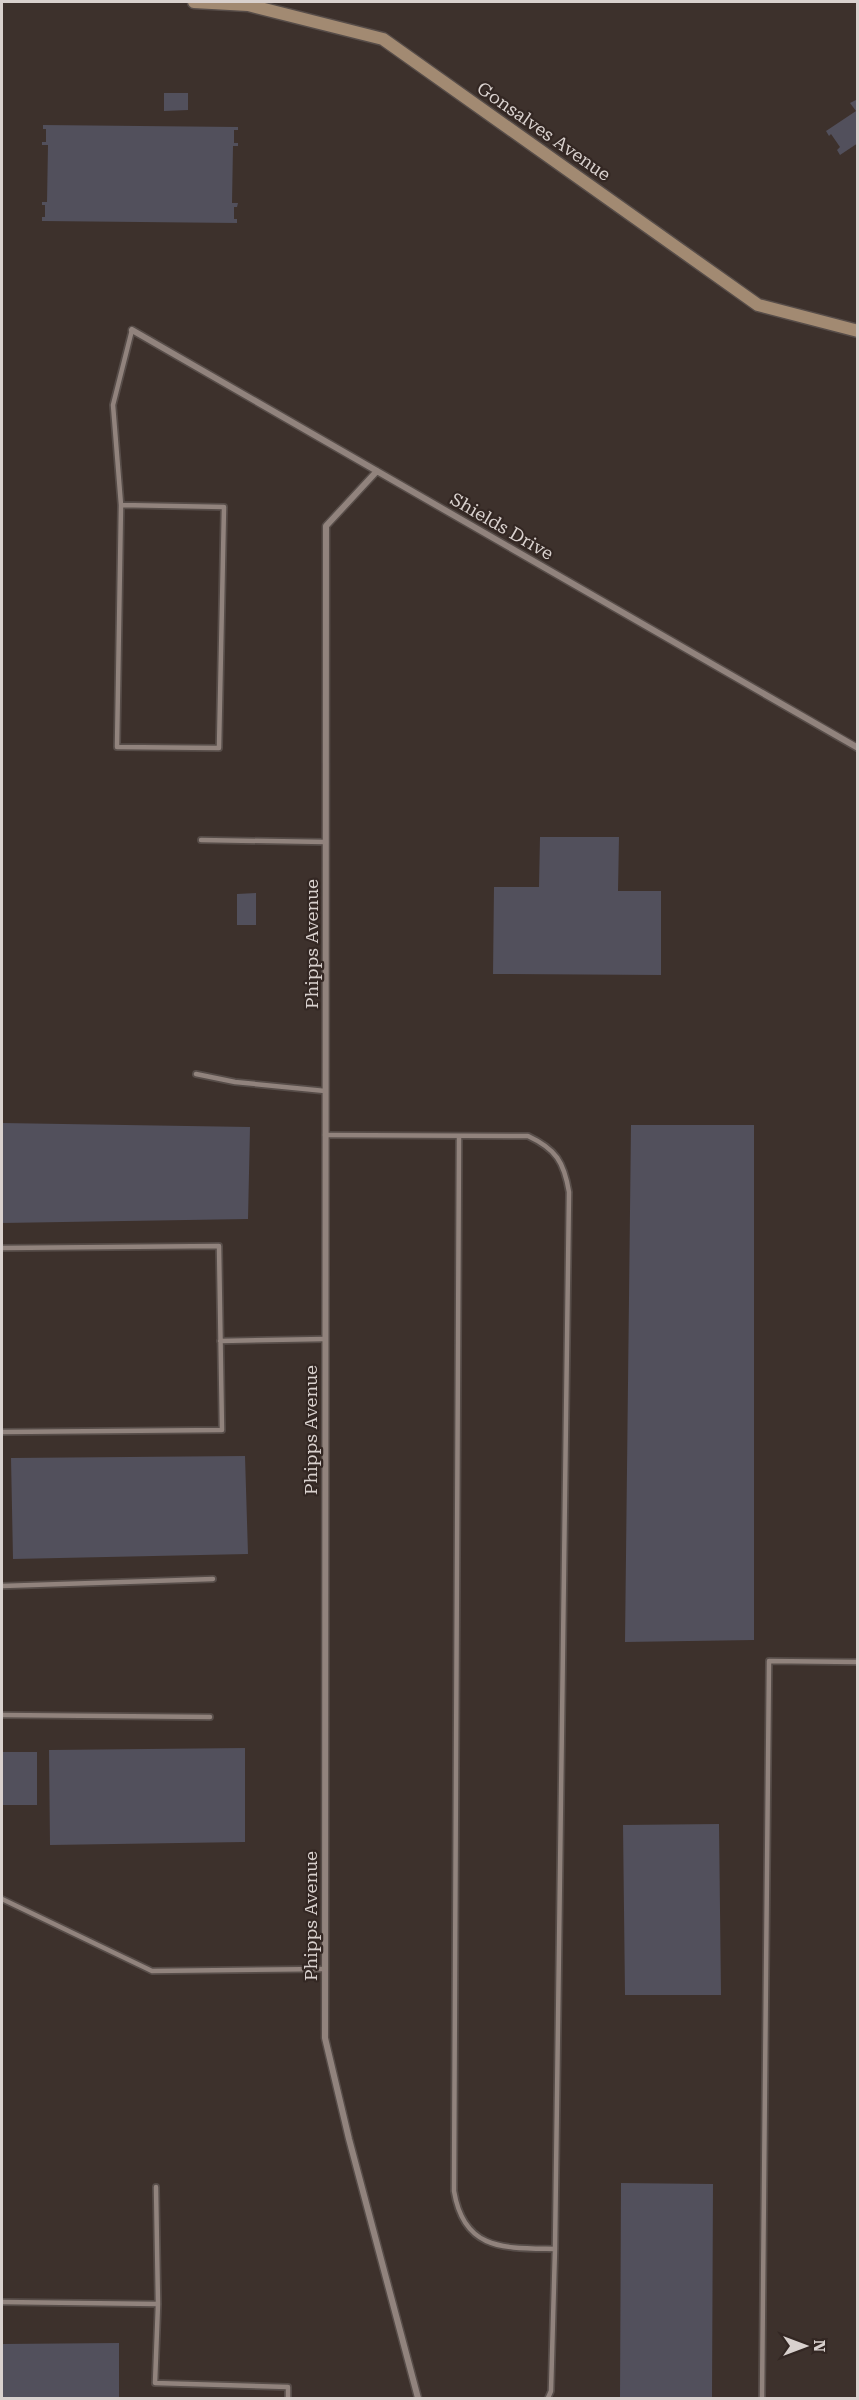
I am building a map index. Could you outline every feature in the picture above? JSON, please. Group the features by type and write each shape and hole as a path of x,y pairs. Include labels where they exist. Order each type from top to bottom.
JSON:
{"street":[{"name":"Gonsalves Avenue","path":"194,2 248,5 382,39 758,305 858,331"},
{"name":"Shields Drive","path":"132,330 858,748"},
{"name":"Phipps Avenue","path":"377,471 326,526 326,2037 349,2139 418,2398"}],"lane":[{"path":"121,505 224,507 219,748 117,747 121,505 113,405 132,330"},
{"path":"201,840 326,842"},
{"path":"196,1074 236,1082 326,1091"},
{"path":"326,1135 528,1136 545,1144 558,1157 566,1174 569,1192 555,2249 551,2391 548,2398"},
{"path":"459,1136 454,2191 457,2208 465,2224 477,2236 492,2245 509,2248 555,2249"},
{"path":"2,1248 219,1245 222,1430 2,1432"},
{"path":"220,1341 326,1339"},
{"path":"2,1586 213,1579"},
{"path":"762,2398 769,1661 858,1662"},
{"path":"2,1715 210,1717"},
{"path":"2,1899 152,1971 326,1969"},
{"path":"156,2187 158,2304 155,2383 288,2387 288,2398"},
{"path":"2,2302 158,2304"}],"building":[{"path":"164,93 188,93 188,110 164,111"},
{"path":"858,99 858,143 840,155 837,150 840,147 826,131 856,111 850,103"},
{"path":"43,125 238,127 238,130 234,130 234,143 238,143 238,146 233,146 232,203 238,203 237,207 234,207 234,219 237,219 237,223 42,221 42,217 45,217 45,205 42,205 42,202 47,202 48,145 42,145 42,142 46,142 46,129 43,129"},
{"path":"540,837 619,837 618,891 661,891 661,975 493,974 494,887 539,887"},
{"path":"256,893 256,925 237,925 237,894"},
{"path":"2,1123 250,1127 248,1219 2,1223"},
{"path":"631,1125 754,1125 754,1640 625,1642"},
{"path":"245,1456 248,1554 13,1559 11,1458"},
{"path":"245,1748 245,1842 50,1845 49,1750"},
{"path":"2,1752 37,1752 37,1805 2,1805"},
{"path":"719,1824 721,1995 625,1995 623,1825"},
{"path":"621,2183 713,2184 712,2398 620,2398"},
{"path":"119,2343 119,2398 2,2398 2,2344"}]}
